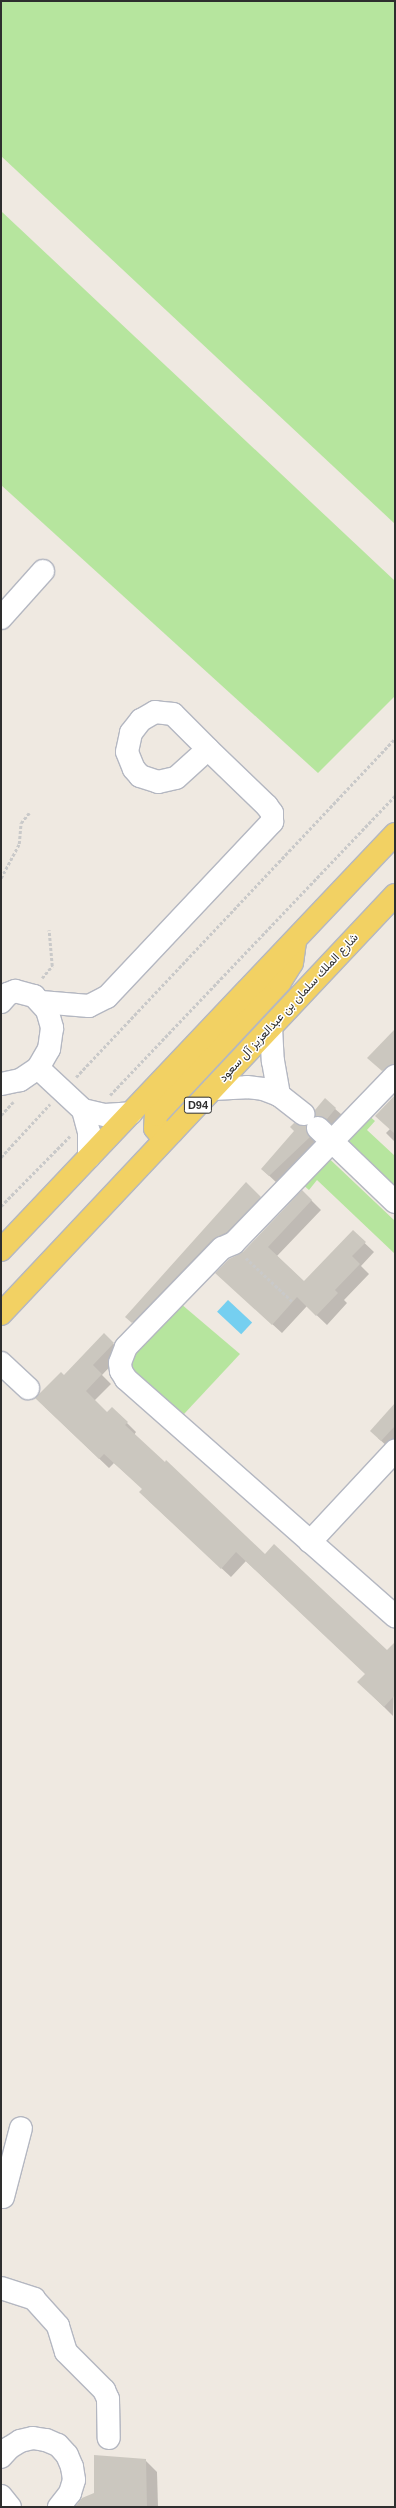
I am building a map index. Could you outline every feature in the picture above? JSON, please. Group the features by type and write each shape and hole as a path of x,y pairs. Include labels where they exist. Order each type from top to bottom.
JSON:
{"main road":[{"path":"1,1250 395,834"},
{"name":"شارع الملك سلمان بن عبدالعزيز آل سعود","path":"1,1314 395,895"},
{"path":"172,1132 159,1133 155,1128 156,1115 280,982 292,963 295,941"}],"lane":[{"path":"1,618 43,571"},
{"path":"1,1002 8,994 15,991 33,997 89,1006 107,997 272,822 272,813 266,806 208,749"},
{"path":"8,1092 20,1080 38,1068 49,1049 52,1028 47,1010 33,997"},
{"path":"271,1027 272,1061 280,1095"},
{"path":"38,1068 87,1114 118,1115 131,1113"},
{"path":"395,1076 317,1128 232,1244 222,1248 126,1347 121,1354 121,1371 126,1379 395,1616"},
{"path":"213,1089 246,1086 280,1095 395,1202"},
{"path":"87,1114 89,1157"},
{"path":"1,1363 28,1388"},
{"path":"310,1542 395,1451"},
{"path":"3,2197 21,2128"},
{"path":"1,2288 34,2299 58,2326 66,2352 104,2390 108,2399 109,2438"},
{"path":"4,2449 20,2441 33,2438 46,2440 58,2446 67,2455 72,2467 74,2480 70,2493 59,2507"}],"path":[{"path":"1,1157 395,739"},
{"path":"1,1206 87,1114 395,796"},
{"path":"1,878 19,844 22,822 29,813"},
{"path":"33,997 52,966 49,930"},
{"path":"1,1115 8,1092"},
{"path":"232,1244 292,1301"}],"green space":[{"path":"1,1 395,1 395,524 1,156"},
{"path":"1,211 395,581 395,696 318,773 1,485"},
{"path":"359,1107 375,1121 367,1130 395,1156 395,1188 336,1131"},
{"path":"318,1148 395,1221 395,1254 317,1180 309,1190 293,1176"},
{"path":"174,1298 240,1354 184,1414 128,1369 125,1344"}],"water":[{"path":"228,1300 252,1323 241,1334 217,1312"}],"building":[{"path":"395,1029 395,1064 382,1071 367,1058"},
{"path":"395,1095 395,1134 375,1116"},
{"path":"325,1098 336,1108 327,1119 315,1116 315,1110"},
{"path":"294,1123 306,1126 310,1137 269,1176 261,1169 294,1131 290,1127"},
{"path":"246,1182 261,1197 227,1232 213,1239 132,1323 125,1317"},
{"path":"302,1190 312,1200 268,1247 304,1281 353,1230 366,1242 352,1256 360,1264 335,1290 338,1293 316,1316 297,1297 272,1325 215,1273 229,1259 243,1252"},
{"path":"104,1333 114,1343 93,1365 102,1374 86,1391 107,1412 112,1407 128,1422 125,1425 165,1462 166,1460 265,1554 274,1544 387,1650 395,1642 395,1695 384,1707 357,1682 365,1674 236,1552 221,1569 139,1492 142,1489 104,1454 99,1459 35,1398 61,1372 64,1375"},
{"path":"395,1403 395,1426 381,1441 370,1431"},
{"path":"94,2455 146,2459 147,2507 75,2507 82,2498 94,2493"}]}
